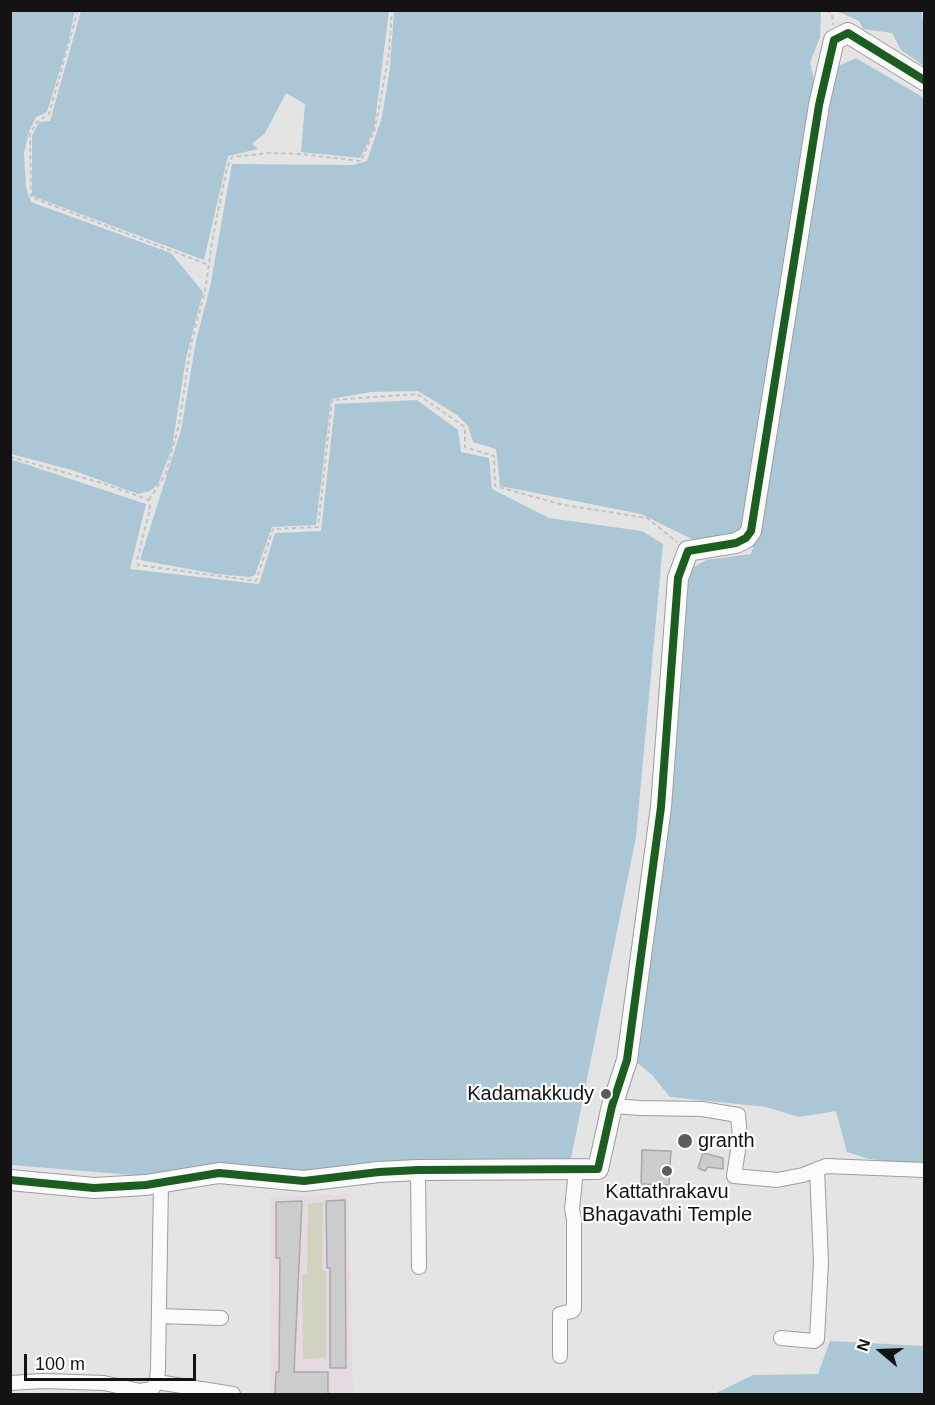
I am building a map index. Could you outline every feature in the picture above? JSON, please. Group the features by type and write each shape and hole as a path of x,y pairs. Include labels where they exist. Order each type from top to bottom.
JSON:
{"street":[{"path":"10,1179 94,1188 161,1182 219,1173 304,1181 418,1170 598,1169 612,1106 627,1060 661,807 678,578 688,551 736,543 746,538 751,531 819,105 834,40 848,33 924,80"},
{"path":"612,1106 702,1110 738,1115 740,1137 734,1176 777,1180 803,1175 825,1166 924,1170"},
{"path":"781,1338 814,1341 817,1338 821,1262 818,1215 820,1190 817,1169"},
{"path":"418,1170 419,1267"},
{"path":"560,1356 561,1314 574,1309 572,1209 576,1170"},
{"path":"10,1383 43,1381 104,1383 140,1391 152,1389 157,1382 161,1182"},
{"path":"159,1316 221,1318"},
{"path":"157,1382 233,1395"}],"path":[{"path":"78,10 49,114 37,122 30,134 31,197 209,265"},
{"path":"392,10 389,53 375,129 361,161 269,153 231,157 213,236 205,291 191,344 179,425 166,473 149,500 150,509 137,560 138,565 256,581 273,530 318,527 332,400 417,394 465,427 465,447 494,456 495,486 564,505 647,518 688,551"},
{"path":"10,456 105,484 149,500"}],"shaded area":[{"path":"348,1194 353,1394 271,1394 270,1197"}],"green space":[{"path":"323,1202 322,1270 326,1273 326,1358 303,1359 302,1274 307,1273 308,1204"}],"water":[{"path":"10,11 75,11 68,43 47,112 36,117 29,132 24,153 26,187 31,202 171,253 203,292 186,358 172,448 158,484 150,491 138,494 72,470 11,454"},
{"path":"81,11 389,11 374,130 360,158 301,152 305,104 286,93 265,133 252,144 258,149 228,156 204,260 32,196 32,136 39,122 50,121"},
{"path":"394,11 821,11 820,37 810,63 817,90 742,530 702,544 641,514 500,486 496,449 473,442 468,426 457,415 418,391 371,392 331,399 316,525 272,527 255,575 249,577 216,574 140,560 181,430 196,341 210,287 232,164 353,165 367,161 382,117 390,68"},
{"path":"837,11 922,11 922,18 924,16 924,66 901,50 892,33 863,29 859,21"},
{"path":"856,58 924,98 924,1165 869,1159 847,1152 836,1111 799,1117 766,1107 670,1097 652,1075 635,1061 690,569 706,560 751,554 758,533 836,67"},
{"path":"417,400 458,430 461,452 489,458 492,489 549,518 642,531 663,544 636,837 570,1163 382,1161 297,1175 145,1176 11,1165 10,459 146,504 130,569 259,584 275,533 321,531 335,404"},
{"path":"830,1341 924,1346 924,1394 714,1394 753,1375 818,1374"}],"building":[{"path":"642,1150 671,1151 669,1185 641,1184"},
{"path":"703,1153 723,1158 723,1169 708,1167 705,1171 698,1168"},
{"path":"345,1200 346,1368 330,1368 330,1268 327,1268 326,1201"},
{"path":"302,1201 294,1372 328,1372 328,1395 275,1395 276,1372 279,1372 280,1258 276,1258 276,1202"}],"cycle path":[{"path":"10,1180 94,1188 146,1185 219,1173 304,1181 418,1170 598,1169 612,1106 627,1060 661,807 678,578 688,551 736,543 746,538 751,531 819,105 834,40 848,33 924,80"}],"place":[{"name":"Kadamakkudy","path":"606,1094"},
{"name":"granth","path":"685,1141"},
{"name":"Kattathrakavu Bhagavathi Temple","path":"667,1171"}]}
